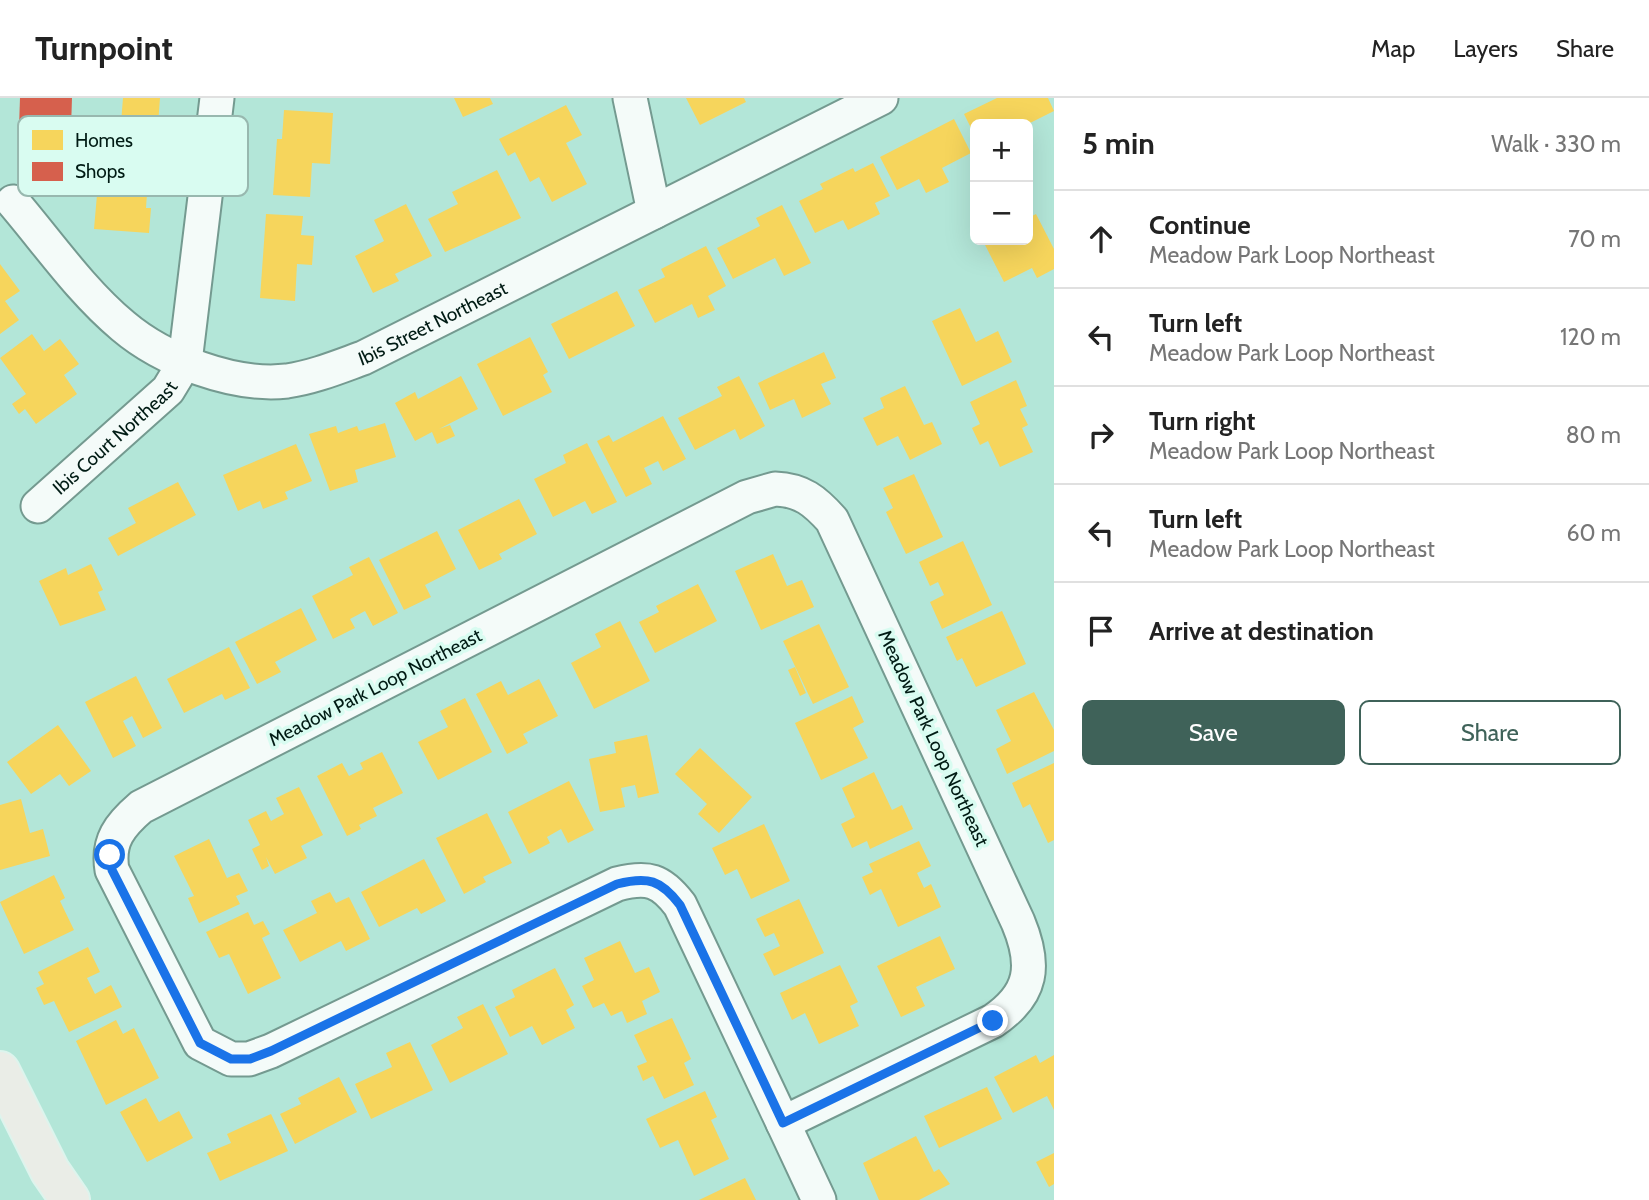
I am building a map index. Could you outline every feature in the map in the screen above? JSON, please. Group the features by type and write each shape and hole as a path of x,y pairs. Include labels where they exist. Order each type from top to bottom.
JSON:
{"main road":[{"path":"0,1071 50,1171 70,1200"}],"street":[{"path":"215,116 217,98"},
{"path":"630,98 654,212"},
{"name":"Ibis Street Northeast","path":"13,202 104,308 125,328 186,362 228,377 254,381 285,381 317,375 363,358 881,98"},
{"path":"186,362 205,196"},
{"name":"Ibis Court Northeast","path":"38,506 168,390 186,362"},
{"name":"Meadow Park Loop Northeast","path":"783,1123 993,1021 1012,1008 1026,988 1029,966 1028,945 1018,922 832,520 815,502 796,490 775,489 747,497 141,807 123,823 114,838 110,855 112,870 200,1043 231,1059 250,1059 271,1051 617,884 639,878 668,889 680,905 819,1200"}],"building: Homes":[{"path":"123,98 160,98 159,116 122,116"},
{"path":"454,98 490,98 493,104 463,117"},
{"path":"686,98 744,98 746,102 700,125"},
{"path":"997,98 1048,98 1054,111 1033,122 1033,119 970,119 970,126 964,114"},
{"path":"566,105 582,135 566,143 587,184 552,202 539,177 530,182 515,152 508,156 499,139"},
{"path":"284,110 333,113 330,164 312,163 310,197 273,195 277,139 282,139"},
{"path":"954,119 970,151 970,154 942,168 949,182 926,193 919,179 897,190 880,157"},
{"path":"873,163 890,196 875,203 880,214 848,230 843,220 815,233 799,201 823,189 820,184 853,168 855,172"},
{"path":"497,170 521,218 445,252 428,219 458,204 452,192"},
{"path":"97,196 147,196 146,208 151,208 149,233 94,229"},
{"path":"406,204 432,256 395,274 399,281 373,293 355,256 384,241 374,220"},
{"path":"782,205 811,263 784,276 775,258 733,279 717,248 760,226 756,218"},
{"path":"266,214 303,216 301,235 314,236 312,265 297,264 295,301 260,298"},
{"path":"1036,214 1054,249 1054,269 1037,278 1032,268 1004,282 985,245 1033,245 1033,216"},
{"path":"706,246 726,286 708,296 715,310 698,318 692,304 655,323 638,290 665,277 661,269"},
{"path":"0,264 20,291 5,301 19,320 0,334"},
{"path":"617,291 635,326 569,359 551,324"},
{"path":"960,308 976,342 998,331 1012,362 962,386 932,321"},
{"path":"32,334 44,351 60,339 79,364 64,375 77,394 36,424 25,409 19,414 12,404 26,394 0,358"},
{"path":"530,337 548,372 543,375 552,392 503,416 477,364"},
{"path":"824,352 836,378 821,384 831,404 802,418 794,399 770,410 758,383"},
{"path":"461,376 478,409 439,429 450,425 455,436 437,444 432,432 415,441 395,403 415,392 418,399"},
{"path":"739,376 765,426 740,440 735,429 695,450 678,418 722,396 717,387"},
{"path":"1016,380 1027,406 1020,409 1028,425 1022,428 1033,452 1000,467 988,441 980,445 972,428 980,424 970,402"},
{"path":"905,386 924,425 932,422 942,444 910,460 898,436 877,446 863,418 884,408 880,398"},
{"path":"663,416 686,459 663,471 658,461 644,468 652,484 626,497 597,441 609,435 613,442"},
{"path":"385,423 396,457 355,470 358,482 330,491 309,434 336,426 338,433 357,426 359,431"},
{"path":"587,443 617,502 592,514 585,501 553,517 534,479 566,463 563,455"},
{"path":"296,444 312,481 285,492 288,499 263,509 260,501 238,511 223,475"},
{"path":"914,474 943,537 906,554 886,512 893,508 883,488"},
{"path":"178,482 196,515 118,556 108,538 136,523 128,508"},
{"path":"519,499 537,534 499,554 502,559 479,570 458,530"},
{"path":"437,531 456,569 425,585 431,597 404,610 379,560"},
{"path":"963,541 992,605 942,629 930,602 944,595 938,582 930,586 919,562"},
{"path":"773,554 787,586 802,580 814,607 761,630 735,571"},
{"path":"369,557 398,613 373,626 365,611 350,619 355,628 333,639 312,596 353,575 349,567"},
{"path":"91,564 103,590 98,592 106,610 60,626 39,581 66,568 68,575"},
{"path":"698,584 717,621 655,653 639,622 659,612 656,606"},
{"path":"301,608 317,640 275,662 281,672 257,684 235,642"},
{"path":"1002,611 1026,664 976,687 962,658 957,661 946,637"},
{"path":"620,621 650,681 594,709 571,663 601,647 595,634"},
{"path":"819,624 849,687 813,704 783,641"},
{"path":"229,647 250,688 225,700 222,694 184,713 167,679"},
{"path":"795,667 806,693 800,696 788,670"},
{"path":"136,676 162,728 143,738 132,716 123,721 136,746 113,758 85,702"},
{"path":"539,679 558,716 523,734 528,743 507,754 476,694 501,681 508,695"},
{"path":"1034,692 1054,730 1054,751 1007,774 996,749 1011,741 996,710"},
{"path":"852,696 864,722 853,728 868,758 821,780 795,723"},
{"path":"465,698 492,752 438,780 418,742 448,727 440,711"},
{"path":"58,725 91,771 69,786 60,774 31,794 7,762"},
{"path":"647,735 659,793 638,798 635,785 621,788 625,807 600,812 589,759 616,753 614,742"},
{"path":"700,748 752,797 719,833 698,814 707,804 675,774"},
{"path":"382,752 403,793 373,808 377,816 359,825 361,829 347,836 317,776 342,763 349,776 363,769 360,763"},
{"path":"1054,763 1054,840 1048,843 1030,804 1023,808 1012,783"},
{"path":"874,772 892,810 902,805 913,829 870,849 867,841 852,848 841,824 855,817 842,788"},
{"path":"569,781 594,830 568,843 561,829 547,837 550,843 529,854 508,812"},
{"path":"299,787 323,835 301,846 307,858 275,874 266,857 269,866 262,870 252,849 260,845 248,820 266,811 271,821 284,814 276,798"},
{"path":"21,799 30,833 43,829 50,856 0,870 0,805"},
{"path":"487,813 512,863 483,877 486,882 464,894 436,838"},
{"path":"764,824 790,881 751,899 737,869 725,875 712,848"},
{"path":"209,839 227,878 239,873 248,891 236,896 240,904 199,923 188,898 194,896 174,856"},
{"path":"919,841 931,866 917,873 924,888 931,884 941,907 898,927 881,889 870,895 862,877 873,872 869,864"},
{"path":"424,859 446,901 421,914 417,908 379,927 361,892"},
{"path":"54,875 65,898 60,901 74,930 24,954 0,902"},
{"path":"330,892 336,903 349,897 370,939 346,951 341,941 300,962 283,930 317,913 311,901"},
{"path":"799,899 824,953 774,976 763,954 780,946 774,933 765,937 756,919"},
{"path":"248,912 254,925 263,921 270,934 262,938 281,978 248,994 229,954 219,958 206,932"},
{"path":"940,936 955,969 916,987 925,1006 901,1017 877,966"},
{"path":"620,941 635,973 649,967 660,992 642,1001 647,1014 627,1023 622,1011 611,1016 604,1003 593,1008 582,986 594,980 584,958"},
{"path":"88,947 100,972 87,978 95,994 111,985 122,1007 69,1032 54,1001 44,1005 36,988 44,984 38,972"},
{"path":"840,965 858,1002 850,1006 859,1026 819,1044 805,1013 792,1020 780,993"},
{"path":"555,968 574,1005 566,1010 575,1028 542,1045 532,1026 510,1037 495,1007 515,997 512,990"},
{"path":"483,1004 508,1054 450,1083 431,1045 463,1028 457,1017"},
{"path":"672,1018 691,1059 684,1063 694,1085 664,1099 653,1076 643,1081 637,1066 647,1062 634,1035"},
{"path":"116,1020 123,1034 134,1028 159,1078 106,1105 76,1041"},
{"path":"410,1042 433,1090 371,1119 355,1084 392,1067 386,1053"},
{"path":"1036,1055 1040,1063 1054,1055 1054,1110 1047,1096 1013,1113 994,1077"},
{"path":"339,1077 357,1112 295,1144 280,1114 301,1104 298,1098"},
{"path":"987,1087 1002,1119 939,1148 924,1116"},
{"path":"705,1091 717,1117 711,1120 729,1159 694,1176 678,1140 660,1148 646,1119"},
{"path":"146,1098 159,1122 179,1111 193,1138 147,1162 120,1112"},
{"path":"271,1114 288,1151 220,1181 207,1153 231,1143 227,1134"},
{"path":"916,1136 934,1172 939,1169 950,1184 919,1200 879,1200 863,1163"},
{"path":"1054,1153 1054,1184 1049,1187 1036,1162"},
{"path":"745,1178 756,1200 699,1200"}],"building: Shops":[{"path":"20,98 72,98 71,116 19,116"}],"route":[{"path":"110,855 112,870 200,1043 216,1054 231,1059 250,1059 271,1051 617,884 639,878 668,889 680,905 783,1123 993,1021"}]}
